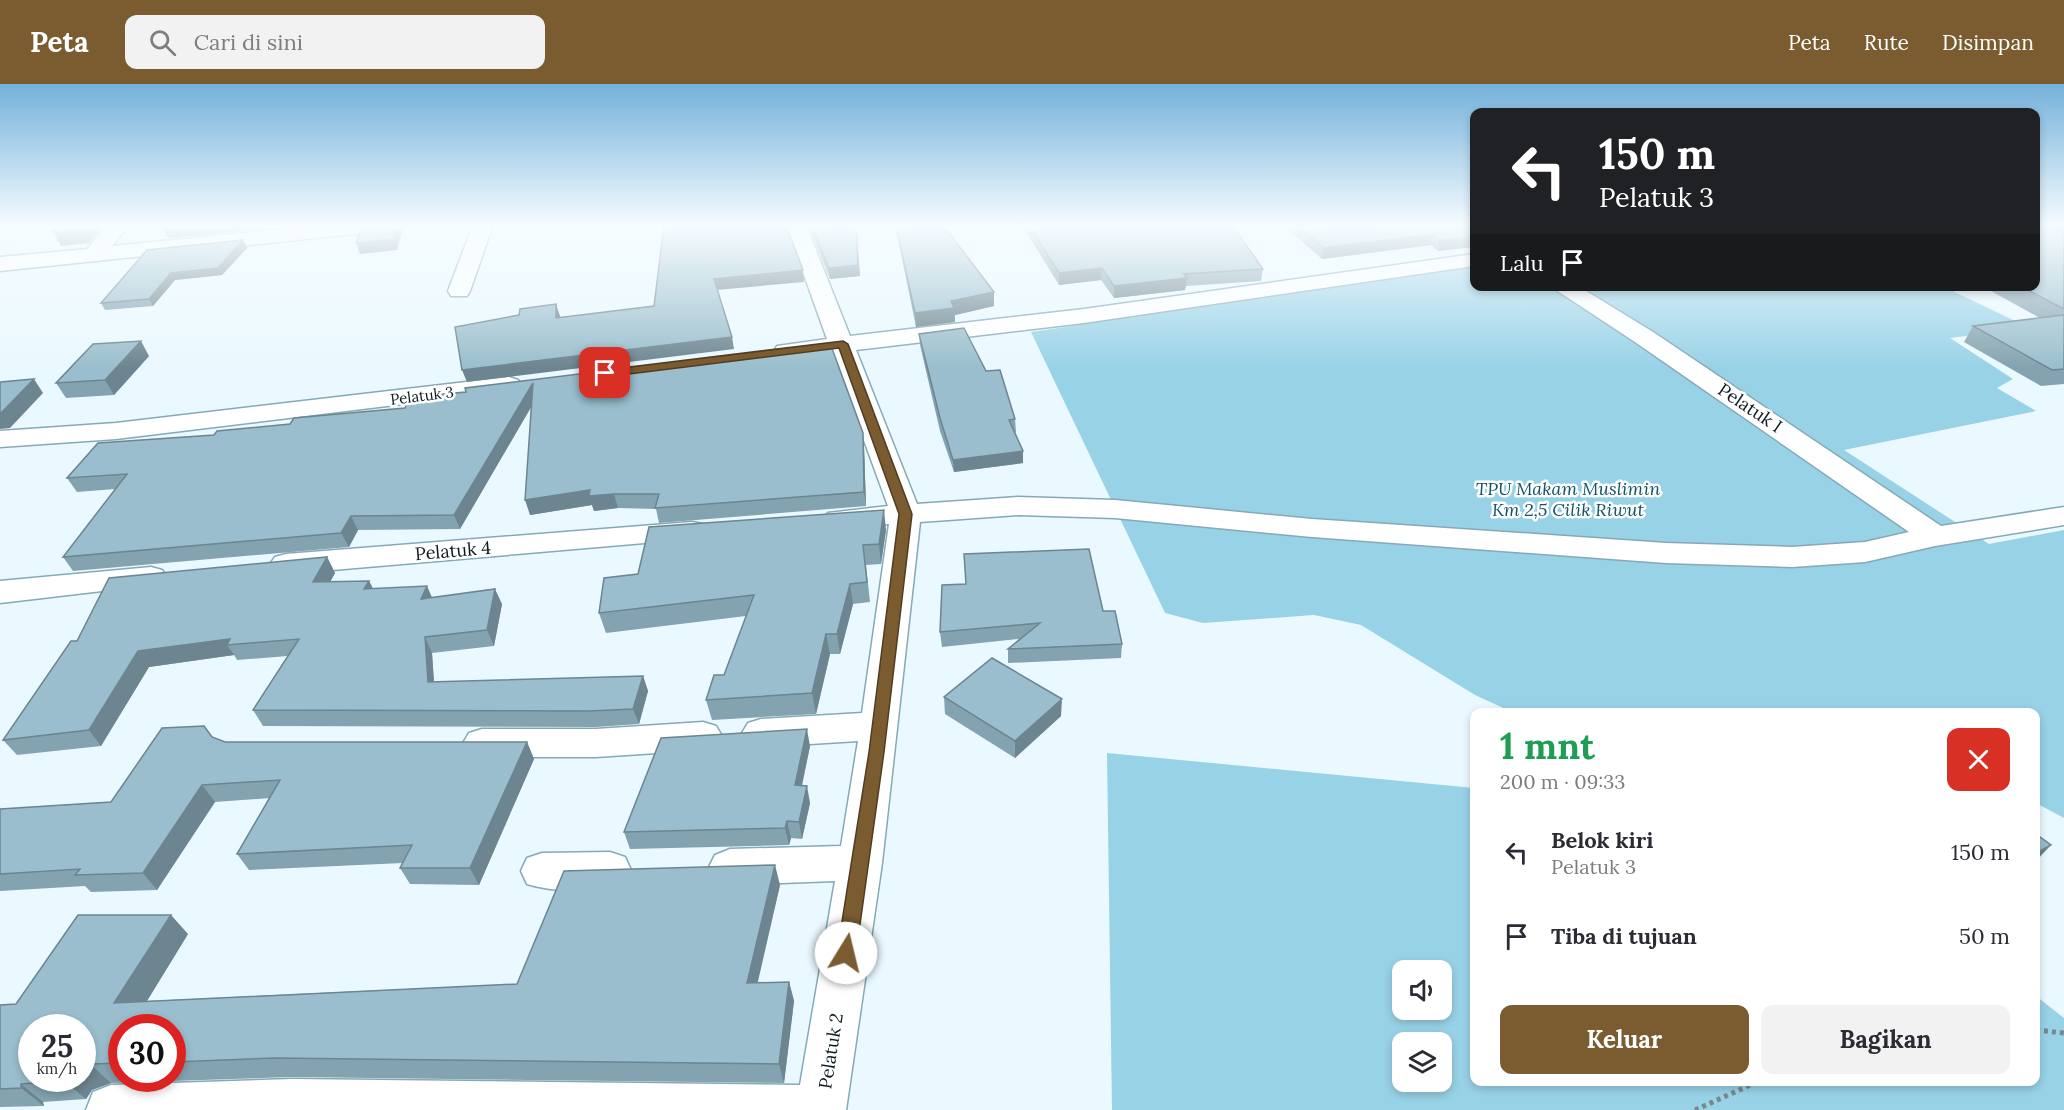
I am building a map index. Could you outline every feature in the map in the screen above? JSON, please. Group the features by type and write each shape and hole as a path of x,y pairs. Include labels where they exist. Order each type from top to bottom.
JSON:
{"street":[{"path":"459,291 466,273"},
{"name":"Pelatuk 2","path":"815,273 906,514 861,863 821,1110"},
{"path":"760,354 1083,316 1384,273"},
{"name":"Pelatuk I","path":"1569,291 1644,337 1935,536"},
{"name":"Pelatuk 3","path":"0,439 116,431 534,382"},
{"path":"811,522 1018,506 1114,509 1312,528 1743,557 1792,558 1865,552 1935,536 2064,516"},
{"name":"Pelatuk 4","path":"254,567 716,529"},
{"path":"0,592 184,574"},
{"path":"453,742 596,743 879,726"},
{"path":"695,868 861,863"},
{"path":"542,872 648,869"},
{"path":"111,1110 292,1104 821,1110"}],"path":[{"path":"2040,1030 2064,1033"},
{"path":"1695,1110 1748,1086"}],"green space":[{"name":"TPU Makam Muslimin Km 2,5 Cilik Riwut","path":"1434,273 1470,273 1470,291 1952,291 2030,328 1950,338 2013,379 1997,388 2036,411 1844,450 1989,544 2064,530 2064,818 2040,805 2040,708 1503,708 1475,695 1361,625 1314,615 1203,623 1165,613 1031,332"},
{"path":"1107,753 1470,788 1470,1086 2040,1086 2040,999 2064,1018 2064,1110 1112,1110"}],"building":[{"path":"127,273 172,273 149,299 101,303"},
{"path":"658,273 775,273 714,279 732,337 462,370 455,327 519,315 520,309 556,304 556,318 654,306"},
{"path":"906,273 979,273 994,292 951,301 954,308 915,313"},
{"path":"1105,273 1202,273 1184,274 1187,278 1114,286"},
{"path":"2040,273 2064,273 2064,309 2030,291 2040,291"},
{"path":"2064,315 2064,369 2052,370 1973,326"},
{"path":"964,328 986,371 1000,370 1015,419 1009,420 1023,451 953,460 919,334"},
{"path":"141,341 105,380 56,383 93,344"},
{"path":"830,343 863,433 864,492 655,508 659,494 589,496 590,490 525,500 533,383 454,515 351,516 341,533 63,557 127,474 67,478 98,443 214,435 217,431 290,424 294,418 405,408 409,397 466,392 465,388"},
{"path":"34,379 0,414 0,382"},
{"path":"884,510 879,544 863,545 867,582 850,584 837,634 826,634 812,693 706,700 714,675 724,675 754,595 599,613 604,578 638,574 649,527"},
{"path":"1089,549 1103,611 1115,611 1122,644 1008,649 1040,623 940,632 942,585 966,584 964,554"},
{"path":"327,557 313,582 369,581 364,589 427,586 421,599 495,589 487,630 425,637 428,682 643,676 633,709 590,711 253,710 299,639 227,645 230,639 138,651 89,730 3,740 71,641 77,641 109,578"},
{"path":"992,658 1062,699 1015,741 944,697"},
{"path":"204,726 212,737 225,742 527,742 470,868 400,868 412,845 237,854 280,780 202,785 143,873 75,875 80,869 0,874 0,809 111,802 162,728"},
{"path":"807,729 795,785 807,786 799,822 787,821 785,828 624,832 661,738"},
{"path":"2040,837 2051,845 2040,851"},
{"path":"775,865 747,983 789,982 779,1064 275,1058 186,1061 186,1014 108,1014 108,1063 96,1064 96,1014 18,1014 18,1088 0,1089 0,1005 16,1004 78,915 171,915 114,1003 517,984 564,871"}],"route":[{"path":"605,373 843,344 906,514 861,863 846,953"}]}
